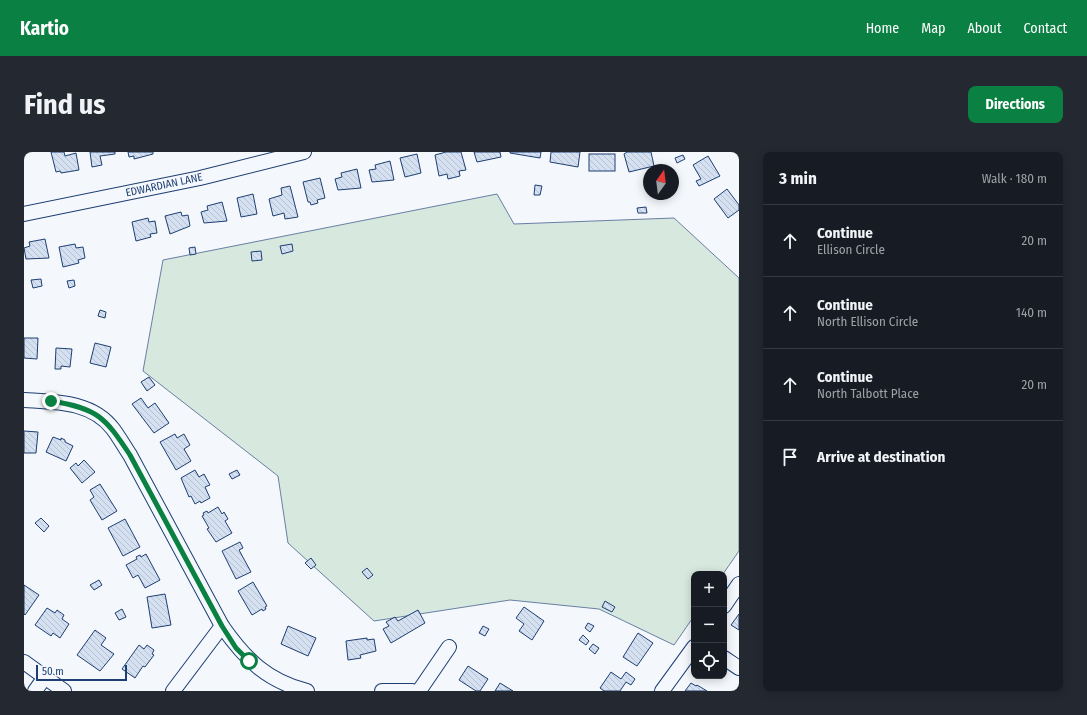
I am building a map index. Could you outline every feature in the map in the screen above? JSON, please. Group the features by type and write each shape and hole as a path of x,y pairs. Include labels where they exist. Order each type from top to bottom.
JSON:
{"street":[{"name":"EDWARDIAN LANE","path":"24,214 200,178 304,152"},
{"path":"24,400 75,405 89,410 102,418 112,428 130,455 222,626 236,648 260,670 283,683 307,691"},
{"path":"727,602 739,584"},
{"path":"173,691 222,626"},
{"path":"419,691 449,647"},
{"path":"662,691 691,651"},
{"path":"727,660 739,668"},
{"path":"24,662 64,691"},
{"path":"35,691 45,677"},
{"path":"382,691 412,691"}],"shaded area":[{"path":"497,194 514,224 674,218 739,278 739,551 725,571 691,571 691,620 674,645 599,609 510,600 374,621 288,543 278,476 143,371 163,260"}],"building":[{"path":"51,152 64,152 65,156 76,153 79,170 61,173 60,171 56,172"},
{"path":"90,152 115,152 115,154 100,156 102,165 92,167"},
{"path":"128,152 153,152 153,154 134,159 134,156 129,157"},
{"path":"446,152 461,152 466,170 459,171 460,176 448,179 447,174 439,176 435,155"},
{"path":"474,152 500,152 501,157 477,162"},
{"path":"510,152 541,152 540,158 510,153"},
{"path":"551,152 580,152 578,167 550,162"},
{"path":"627,152 651,152 654,164 643,164 643,169 629,172 624,154"},
{"path":"417,154 421,173 405,177 400,158"},
{"path":"589,154 615,154 615,171 589,171"},
{"path":"683,155 685,159 677,163 675,158"},
{"path":"708,156 720,176 699,186 696,181 701,179 693,165"},
{"path":"390,161 394,180 372,182 369,170 376,169 375,165"},
{"path":"357,169 361,188 338,190 335,179 342,177 341,173"},
{"path":"320,178 325,198 317,200 318,203 311,205 310,202 308,202 303,182"},
{"path":"535,185 542,186 540,195 534,195"},
{"path":"290,186 298,217 285,219 284,213 273,216 269,199 282,195 281,188"},
{"path":"727,189 739,205 739,210 728,218 714,199"},
{"path":"253,194 257,214 241,217 237,198"},
{"path":"222,202 227,221 204,223 201,212 208,210 207,206"},
{"path":"646,207 647,213 638,213 637,208"},
{"path":"181,212 182,216 188,215 190,226 170,234 165,216"},
{"path":"148,218 149,222 155,221 157,233 150,234 151,237 136,241 132,222"},
{"path":"45,239 49,258 26,259 24,248 30,246 29,242"},
{"path":"75,244 76,248 83,247 85,258 78,260 79,263 63,267 59,247"},
{"path":"292,244 293,251 282,254 280,246"},
{"path":"195,247 196,254 190,255 189,248"},
{"path":"261,251 262,260 252,261 251,252"},
{"path":"41,279 42,286 33,288 31,280"},
{"path":"74,280 75,286 69,288 67,281"},
{"path":"100,310 106,312 105,318 98,316"},
{"path":"24,338 38,338 37,359 24,358"},
{"path":"95,343 111,347 106,367 90,363"},
{"path":"56,348 72,349 70,367 61,366 61,369 55,369"},
{"path":"149,377 155,385 147,391 141,382"},
{"path":"141,398 148,408 155,403 169,423 154,433 132,404"},
{"path":"24,431 38,432 36,453 24,453"},
{"path":"175,434 177,438 184,434 190,445 184,449 191,461 176,470 160,442"},
{"path":"53,437 61,440 61,438 73,446 66,461 46,452"},
{"path":"84,460 95,472 82,483 70,468 76,463 78,466"},
{"path":"195,470 199,477 204,474 210,485 205,487 210,498 201,503 200,501 195,504 191,496 189,497 181,478"},
{"path":"237,470 240,475 232,479 229,474"},
{"path":"100,484 117,511 102,520 90,500 94,497 90,490"},
{"path":"218,507 222,514 224,512 228,519 225,521 232,533 216,542 207,529 209,528 202,516 204,515 203,513 207,511 208,513"},
{"path":"41,518 49,526 44,532 35,523"},
{"path":"125,519 140,547 123,556 108,528"},
{"path":"240,542 243,548 239,550 251,572 236,579 222,551"},
{"path":"146,554 160,580 145,588 138,575 133,578 126,565 137,559 136,557 140,555 141,557"},
{"path":"311,558 316,565 311,569 305,563"},
{"path":"367,568 373,575 368,579 362,572"},
{"path":"99,580 102,585 94,590 90,585"},
{"path":"253,582 267,606 263,611 262,609 252,615 238,591"},
{"path":"24,585 39,595 25,615 24,614"},
{"path":"165,594 171,625 152,628 147,597"},
{"path":"605,601 615,607 612,612 602,607"},
{"path":"524,607 544,621 532,640 519,631 524,624 516,618"},
{"path":"47,608 55,613 57,610 64,615 62,619 69,624 60,638 53,633 51,636 35,625"},
{"path":"122,609 126,617 119,620 115,613"},
{"path":"418,610 425,623 391,643 383,629 389,626 386,622 395,617 398,621"},
{"path":"739,614 739,630 731,625"},
{"path":"588,623 594,626 590,632 585,628"},
{"path":"288,626 316,638 308,656 281,644"},
{"path":"483,626 489,629 485,636 479,633"},
{"path":"95,630 106,638 101,645 114,654 100,671 77,655"},
{"path":"638,633 653,643 637,666 623,657"},
{"path":"583,635 589,641 586,645 579,640"},
{"path":"367,638 367,640 374,639 376,651 360,655 361,658 348,660 346,641"},
{"path":"593,644 599,648 595,654 589,649"},
{"path":"139,645 144,649 147,645 154,650 152,654 154,655 145,667 143,666 135,678 122,669"},
{"path":"468,666 488,679 480,691 476,691 459,680"},
{"path":"611,672 621,679 626,672 635,679 631,685 626,682 620,691 604,691 600,688"},
{"path":"500,683 513,691 495,691"},
{"path":"691,683 696,686 697,685 707,691 685,691"}],"route":[{"path":"51,401 75,405 89,410 102,418 112,428 130,455 222,626 236,648 249,661"}]}
